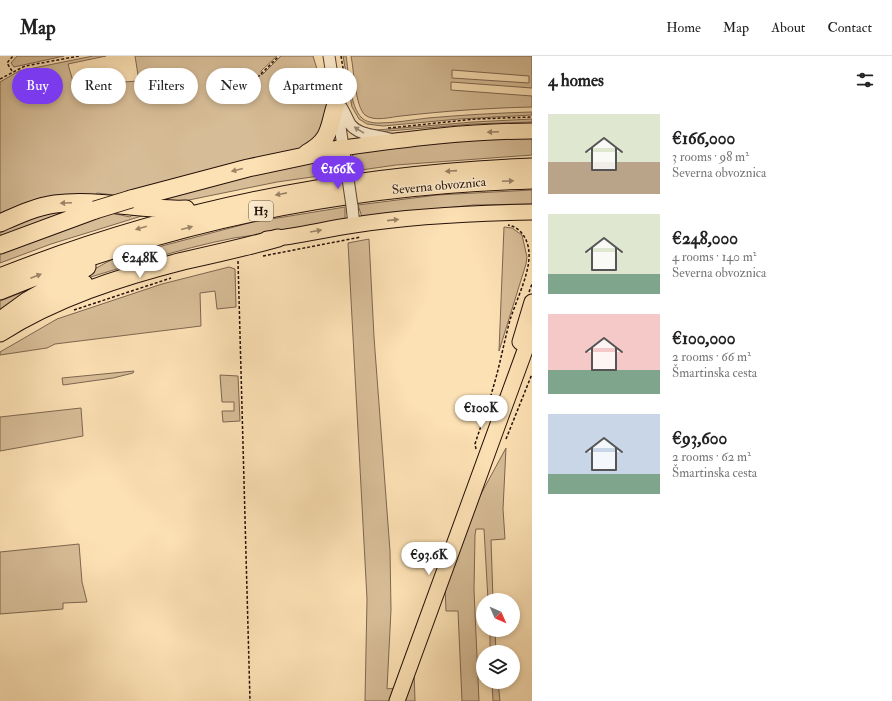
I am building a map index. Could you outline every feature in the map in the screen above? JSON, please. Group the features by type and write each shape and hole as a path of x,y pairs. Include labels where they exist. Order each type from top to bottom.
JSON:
{"highway":[{"path":"301,156 316,148 326,138 331,126 332,114 338,104"},
{"path":"0,244 95,210 205,178 343,148"},
{"name":"Severna obvoznica","path":"0,277 85,245 216,208 283,194 372,179 440,172 532,167"},
{"name":"Severna obvoznica","path":"0,291 76,262 162,235 249,214 342,197 448,184 532,180"},
{"path":"0,223 40,207 66,203 174,210 216,208"},
{"path":"1,324 27,301 59,282 94,264 162,235"},
{"path":"1,324 29,315 73,296 182,262 248,247 278,238"}],"main road":[{"path":"343,148 394,140 459,134 532,131"},
{"path":"278,238 354,225 445,215 529,213"},
{"path":"511,384 518,350 532,302"},
{"path":"398,701 511,384 532,331"}],"street":[{"path":"329,56 333,68"},
{"path":"342,104 343,148 354,225"},
{"path":"343,104 344,110 351,125 357,130 362,133 394,140"}],"path":[{"path":"0,79 12,71 7,63 13,56"},
{"path":"20,68 79,56"},
{"path":"261,74 278,56"},
{"path":"341,56 341,68"},
{"path":"386,128 476,119 532,117"},
{"path":"476,451 475,444 493,388 505,337 527,271 529,257 528,247 523,234 514,227 506,225"},
{"path":"261,256 368,236"},
{"path":"238,261 250,701"},
{"path":"72,311 172,278"}],"shaded area":[{"path":"17,56 64,56 14,67 11,63"},
{"path":"93,56 106,56 68,64 71,74 71,104 126,104 126,82 134,81 134,104 198,104 198,68 137,68 135,56 277,56 261,71 262,75 269,68 269,104 327,104 328,121 308,147 122,196 97,193 91,198 0,217 0,82 12,75 12,104 63,104 63,68 34,68"},
{"path":"281,56 313,56 317,68 269,68"},
{"path":"343,56 346,56 348,68 345,68"},
{"path":"351,56 532,56 532,88 451,82 451,90 532,96 532,107 466,110 373,118 365,115 359,104 357,96 357,68 353,68","holes":["452,70 529,76 529,83 452,78"]},
{"path":"351,104 354,104 362,118 374,123 519,112 532,112 532,115 459,119 383,126 367,124 359,119"},
{"path":"351,116 362,126 377,130 473,122 532,119 532,122 473,124 376,132 356,125"},
{"path":"532,135 532,155 396,165 354,171 352,156 358,151"},
{"path":"336,157 340,173 277,182 184,201 144,201 242,176"},
{"path":"532,190 532,204 473,205 362,217 358,205 437,195"},
{"path":"345,207 345,219 318,227 213,242 67,284 111,260 139,252 253,222"},
{"path":"82,208 0,238 0,230 31,216"},
{"path":"107,212 130,217 134,213 145,215 51,244 0,263 0,250"},
{"path":"504,227 512,228 522,235 527,257 499,351"},
{"path":"369,239 374,337 390,551 391,610 387,689 395,688 391,701 365,701 367,599 348,243"},
{"path":"229,267 235,269 236,307 217,309 215,291 200,293 201,326 55,344 47,348 0,355 0,352 57,319 162,284"},
{"path":"46,283 0,313 0,301"},
{"path":"134,371 133,373 113,378 63,385 62,378"},
{"path":"220,375 238,376 240,421 223,422 222,411 234,411 234,402 222,402"},
{"path":"81,408 83,436 0,451 0,417"},
{"path":"506,448 503,509 505,539 491,540 493,593 488,593 484,529 476,529 475,535 474,590 476,645 476,689 478,689 479,701 462,701 458,611 446,611 445,586 475,505"},
{"path":"79,544 82,582 87,602 63,603 63,609 0,614 0,552"},
{"path":"490,637 495,637 496,645 490,645"},
{"path":"414,670 415,701 403,701"},
{"path":"492,689 499,689 500,701 493,701"}]}
